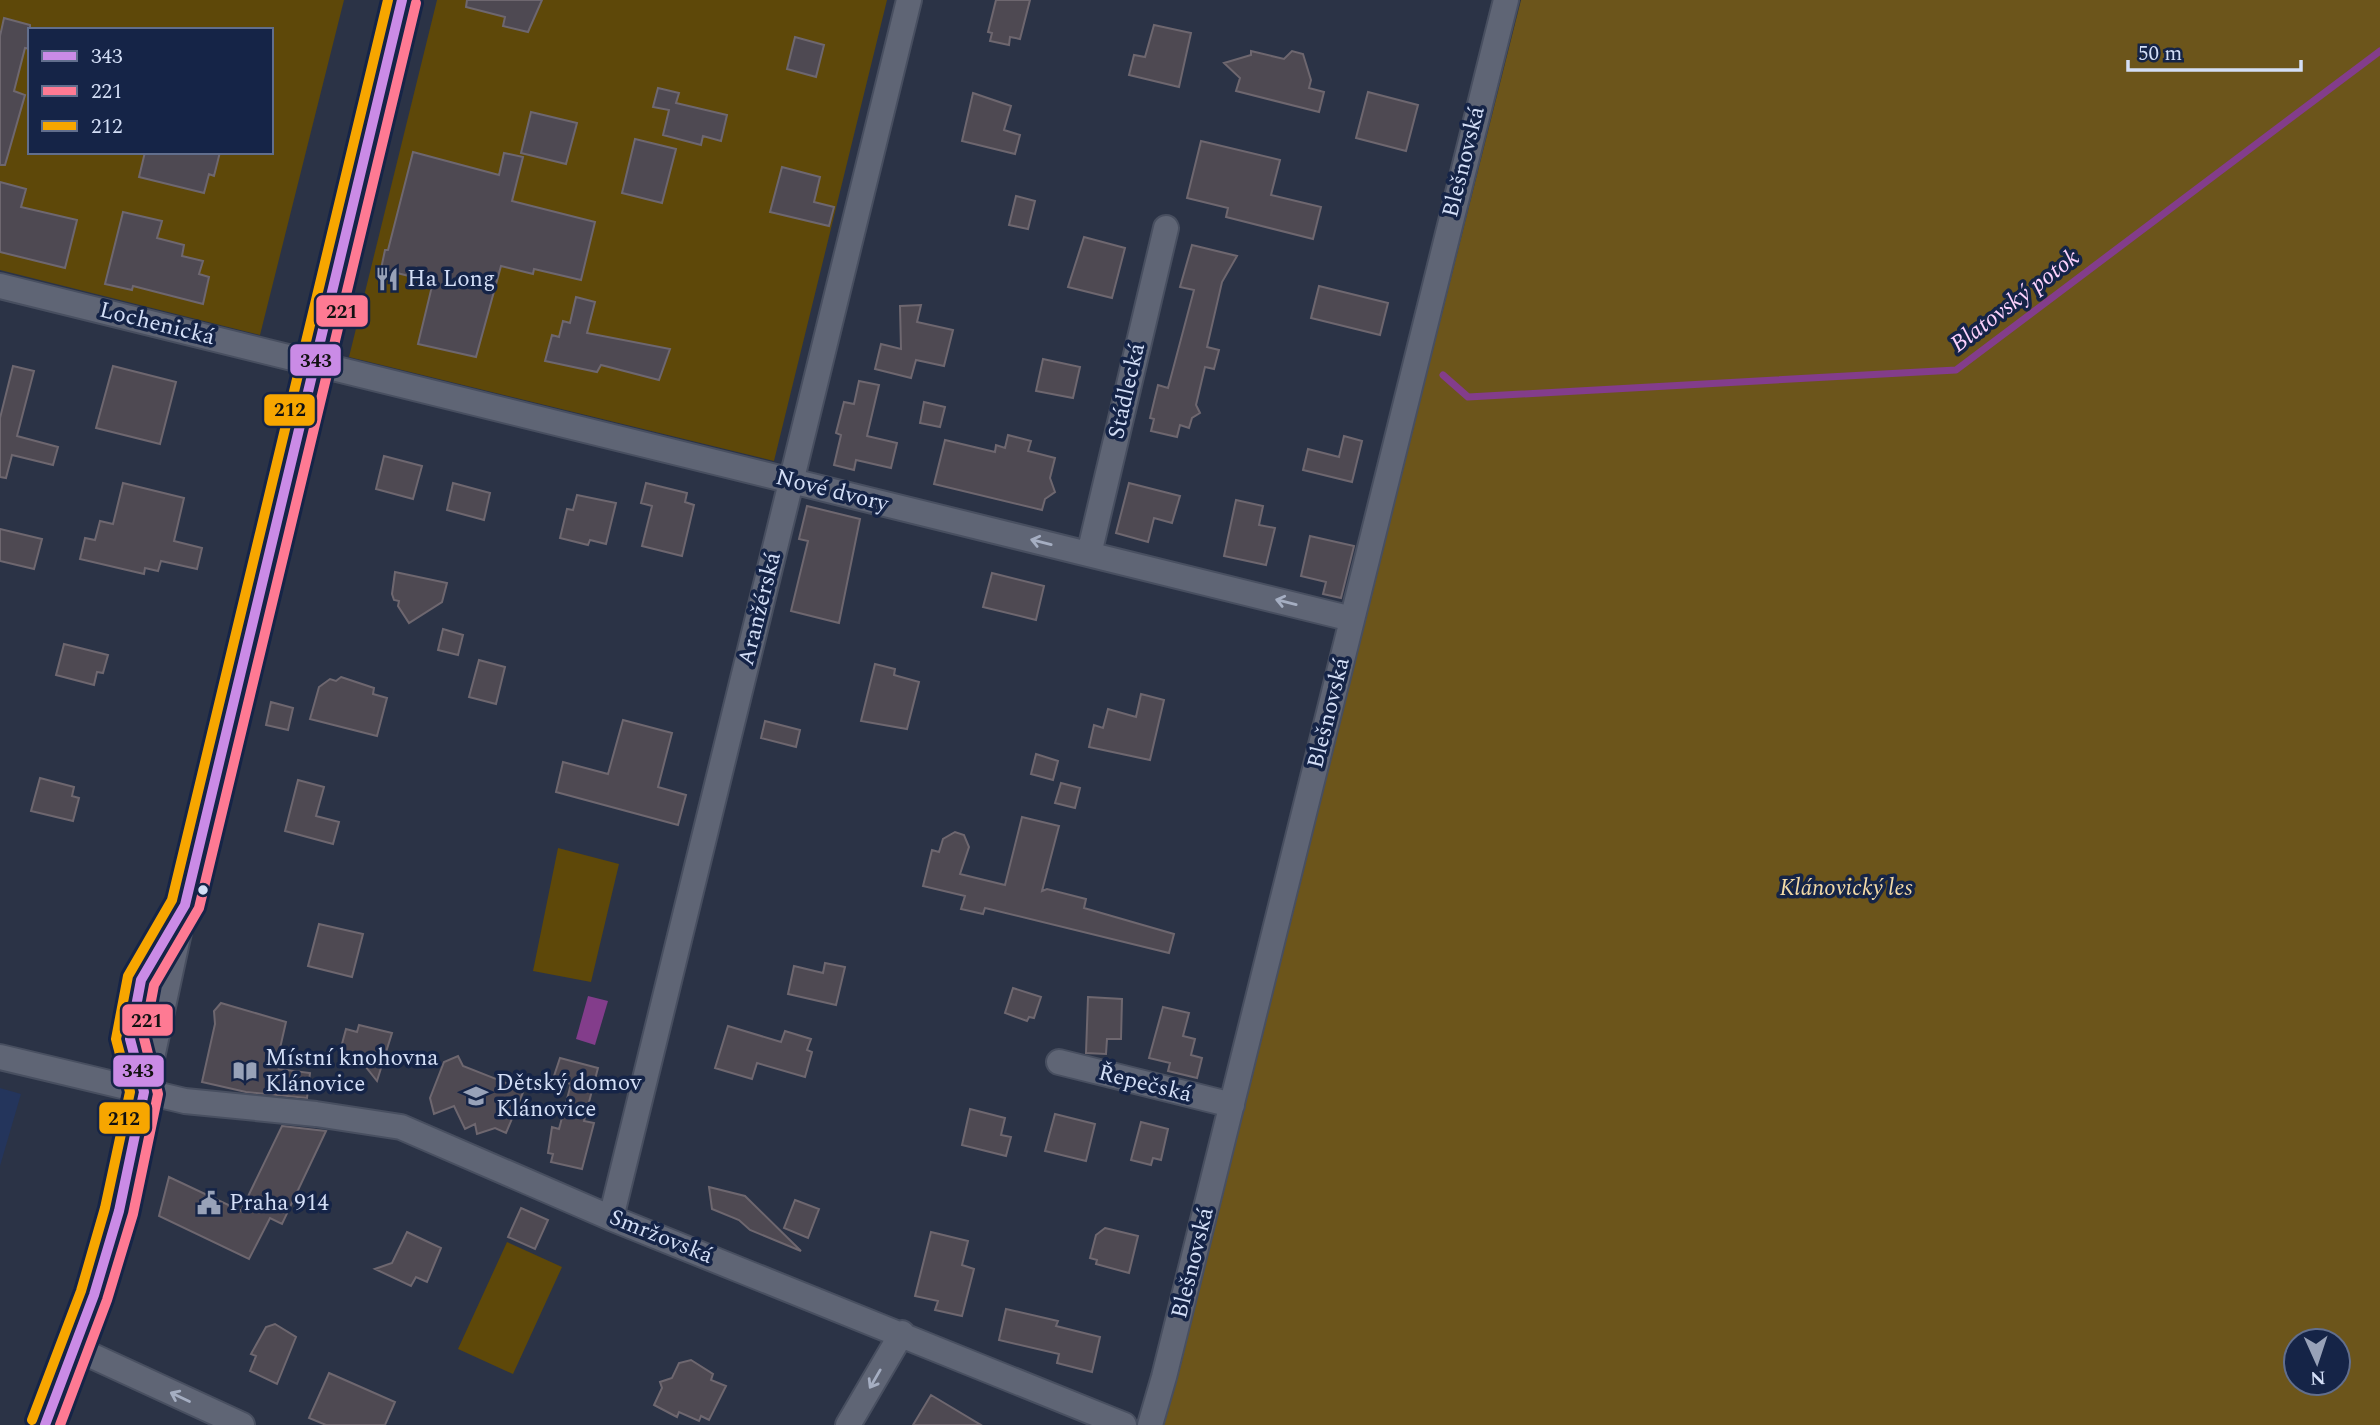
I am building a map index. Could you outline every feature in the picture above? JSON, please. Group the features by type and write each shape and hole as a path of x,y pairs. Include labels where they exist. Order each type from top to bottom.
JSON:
{"street":[{"path":"45,1425 75,1349 119,1211 210,788 402,0"},
{"name":"Aranžérská","path":"611,1218 909,0"},
{"name":"Blešnovská","path":"1150,1425 1506,0"},
{"name":"Stádlecká","path":"1089,554 1166,228"},
{"name":"Lochenická","path":"0,286 313,362"},
{"name":"Nové dvory","path":"313,362 1352,619"},
{"name":"Smržovská","path":"0,1057 185,1101 316,1114 401,1127 611,1218 902,1333 1124,1425"},
{"name":"Řepečská","path":"1059,1062 1232,1105"},
{"path":"848,1425 902,1333"},
{"path":"75,1349 242,1425"}],"shaded area":[{"path":"0,0 344,0 260,335 0,270"},
{"path":"437,0 887,0 774,461 349,357"},
{"path":"558,848 619,864 591,982 533,971"},
{"path":"588,996 608,1001 595,1045 576,1039"},
{"path":"0,1088 21,1094 0,1166"},
{"path":"507,1242 562,1267 513,1374 458,1349"}],"green space":[{"name":"Klánovický les","path":"1521,0 2380,0 2380,1425 1162,1425"}],"building":[{"path":"467,0 542,0 528,32 503,26 505,17 466,7"},
{"path":"996,0 1030,0 1020,39 1010,37 1009,45 990,41 992,33 988,32"},
{"path":"4,18 30,25 28,49 25,48 14,91 25,95 5,165 0,165 0,36"},
{"path":"1154,25 1191,33 1179,87 1129,75 1134,55 1145,57"},
{"path":"795,37 824,45 816,77 787,69"},
{"path":"1251,51 1284,59 1292,51 1303,54 1311,80 1309,88 1324,92 1319,112 1236,91 1240,78 1224,63 1251,55"},
{"path":"658,88 679,93 676,103 727,115 721,141 703,136 701,145 663,135 669,110 653,107"},
{"path":"1368,92 1418,105 1406,151 1356,138"},
{"path":"973,93 1011,106 1004,130 1020,135 1015,154 962,141"},
{"path":"531,112 577,123 566,164 521,153"},
{"path":"635,139 676,149 662,203 622,193"},
{"path":"1201,141 1280,160 1271,195 1321,207 1313,239 1226,217 1228,208 1187,198"},
{"path":"413,152 499,175 504,153 523,157 512,201 595,222 581,280 534,269 533,274 501,266 476,357 418,344 433,282 381,269"},
{"path":"145,154 220,154 214,176 209,174 204,193 139,177"},
{"path":"782,167 820,177 814,202 834,207 829,226 770,212"},
{"path":"0,182 26,189 21,207 77,220 65,268 0,252"},
{"path":"1016,196 1035,201 1028,229 1009,225"},
{"path":"123,212 162,221 157,238 184,245 182,256 203,261 199,274 209,277 203,304 133,286 132,290 105,284"},
{"path":"1084,237 1125,248 1112,298 1068,287"},
{"path":"1192,245 1237,256 1222,282 1207,347 1219,350 1214,369 1205,367 1196,405 1200,413 1192,418 1189,428 1180,425 1177,437 1151,431 1154,419 1150,418 1158,385 1168,388 1194,290 1180,287"},
{"path":"1319,286 1388,303 1380,335 1311,318"},
{"path":"576,297 595,302 587,333 670,349 659,380 601,365 597,372 545,361 552,335 559,337 563,321 570,323"},
{"path":"921,305 917,322 953,330 944,366 916,360 911,378 875,369 881,344 901,349 900,306"},
{"path":"1043,359 1080,367 1073,398 1036,391"},
{"path":"13,366 34,371 17,436 58,447 53,465 12,455 6,478 0,477 0,418"},
{"path":"113,366 176,382 160,444 96,428"},
{"path":"859,381 879,385 867,436 897,443 891,468 856,460 854,470 834,465 841,435 836,433 844,402 854,404"},
{"path":"924,402 945,407 940,427 920,423"},
{"path":"1008,435 1031,441 1028,451 1055,458 1050,478 1055,492 1045,499 1042,510 934,484 945,440 995,452 996,445 1005,448"},
{"path":"1344,436 1362,441 1352,482 1303,470 1308,449 1339,457"},
{"path":"384,456 422,466 413,499 376,489"},
{"path":"123,483 184,498 174,541 202,548 197,569 161,561 158,571 145,568 144,574 80,559 85,538 95,540 100,521 113,524"},
{"path":"453,483 490,493 484,520 447,510"},
{"path":"646,483 687,493 685,502 694,505 682,556 642,546 652,506 641,503"},
{"path":"1129,483 1180,496 1172,523 1154,518 1148,542 1116,533"},
{"path":"577,495 616,503 606,544 590,540 588,545 560,538 567,509 573,510"},
{"path":"1236,500 1263,506 1259,525 1275,528 1266,565 1224,556"},
{"path":"807,506 860,519 839,623 791,611 808,541 799,539"},
{"path":"0,529 42,539 34,569 0,561"},
{"path":"1310,536 1354,546 1341,598 1323,594 1326,582 1301,576"},
{"path":"395,572 447,583 442,602 409,623 398,606 399,601 394,600 392,594"},
{"path":"992,573 1044,586 1036,620 983,607"},
{"path":"443,629 463,635 458,655 438,650"},
{"path":"64,644 108,655 103,673 97,672 94,685 56,675"},
{"path":"479,660 505,667 496,704 469,697"},
{"path":"875,664 895,669 894,675 919,682 907,729 861,721"},
{"path":"341,677 374,688 373,694 387,698 377,736 310,719 319,687 330,679 336,681"},
{"path":"1141,694 1164,700 1150,760 1089,747 1094,725 1103,728 1108,709 1136,717"},
{"path":"271,702 293,708 288,730 266,725"},
{"path":"623,720 672,733 658,787 686,795 678,825 556,792 563,762 608,774"},
{"path":"765,721 800,730 796,747 761,738"},
{"path":"1036,754 1058,761 1053,780 1031,774"},
{"path":"40,778 74,787 72,796 79,798 73,821 31,811"},
{"path":"298,780 324,787 316,816 339,822 333,844 285,831"},
{"path":"1061,783 1080,788 1075,808 1055,803"},
{"path":"1022,817 1059,826 1042,891 1047,889 1086,899 1084,908 1174,934 1169,953 985,908 983,914 961,909 965,896 923,886 932,850 939,852 943,839 955,832 964,835 969,847 960,874 1005,885"},
{"path":"319,924 363,934 352,977 308,966"},
{"path":"825,963 845,967 836,1005 788,994 794,966 823,973"},
{"path":"1013,988 1041,997 1034,1018 1029,1017 1027,1021 1005,1013"},
{"path":"1088,997 1122,999 1121,1039 1107,1039 1106,1054 1086,1053"},
{"path":"221,1003 286,1022 278,1057 282,1059 279,1069 310,1073 307,1098 246,1092 202,1082 215,1024 214,1011"},
{"path":"1163,1007 1189,1013 1183,1036 1195,1039 1191,1055 1202,1058 1197,1078 1168,1071 1170,1063 1149,1058"},
{"path":"359,1025 392,1033 377,1081 361,1061 339,1055 346,1029 357,1032"},
{"path":"728,1026 781,1042 785,1031 811,1039 807,1050 812,1052 805,1077 757,1063 752,1079 715,1068"},
{"name":"Dětský domov Klánovice","path":"458,1056 463,1066 524,1090 506,1133 495,1128 477,1134 475,1124 465,1129 454,1106 434,1114 430,1098 444,1062"},
{"path":"560,1058 598,1068 584,1121 594,1123 582,1169 551,1162 553,1154 548,1153 552,1127 559,1129 571,1084 553,1079"},
{"path":"970,1109 1005,1118 1001,1135 1011,1137 1006,1156 962,1145"},
{"path":"1055,1114 1095,1124 1086,1161 1045,1151"},
{"path":"1141,1122 1168,1129 1161,1160 1153,1158 1151,1165 1131,1160"},
{"path":"282,1126 326,1131 282,1224 270,1218 249,1259 159,1216 169,1177 241,1211"},
{"path":"709,1187 745,1196 801,1251 750,1230 739,1220 712,1209"},
{"path":"795,1200 819,1209 808,1238 784,1228"},
{"path":"521,1208 548,1220 535,1249 508,1237"},
{"path":"1105,1228 1138,1236 1129,1273 1096,1264 1097,1260 1090,1258 1096,1235"},
{"path":"407,1232 441,1248 427,1282 416,1277 411,1286 375,1269 392,1263"},
{"path":"931,1232 968,1241 962,1265 974,1269 962,1316 935,1310 938,1301 915,1296"},
{"path":"1006,1309 1058,1321 1056,1326 1100,1337 1092,1372 1057,1363 1059,1354 999,1340"},
{"path":"275,1324 296,1337 277,1384 250,1371 256,1356 251,1354 266,1327"},
{"path":"691,1360 713,1374 711,1380 726,1386 709,1420 701,1416 699,1421 679,1412 677,1417 654,1405 662,1388 660,1382 672,1378 679,1363"},
{"path":"329,1373 395,1402 385,1425 326,1425 309,1418"},
{"path":"931,1395 981,1425 913,1425"}],"waterway":[{"name":"Blatovský potok","path":"1443,375 1468,397 1956,370 2380,51"}],"transit line":[{"name":"212","path":"32,1420 81,1291 105,1208 130,1092 116,1039 128,976 172,900 388,0"},
{"name":"343","path":"45,1425 94,1295 119,1211 144,1092 130,1039 141,980 185,905 402,0"},
{"name":"221","path":"60,1425 107,1300 133,1214 158,1094 144,1038 154,985 199,908 416,3"}],"place":[{"name":"Ha Long","path":"387,279"},
{"name":"Místní knohovna Klánovice","path":"245,1071"},
{"name":"Dětský domov Klánovice","path":"476,1096"},
{"name":"Praha 914","path":"209,1203"}]}
